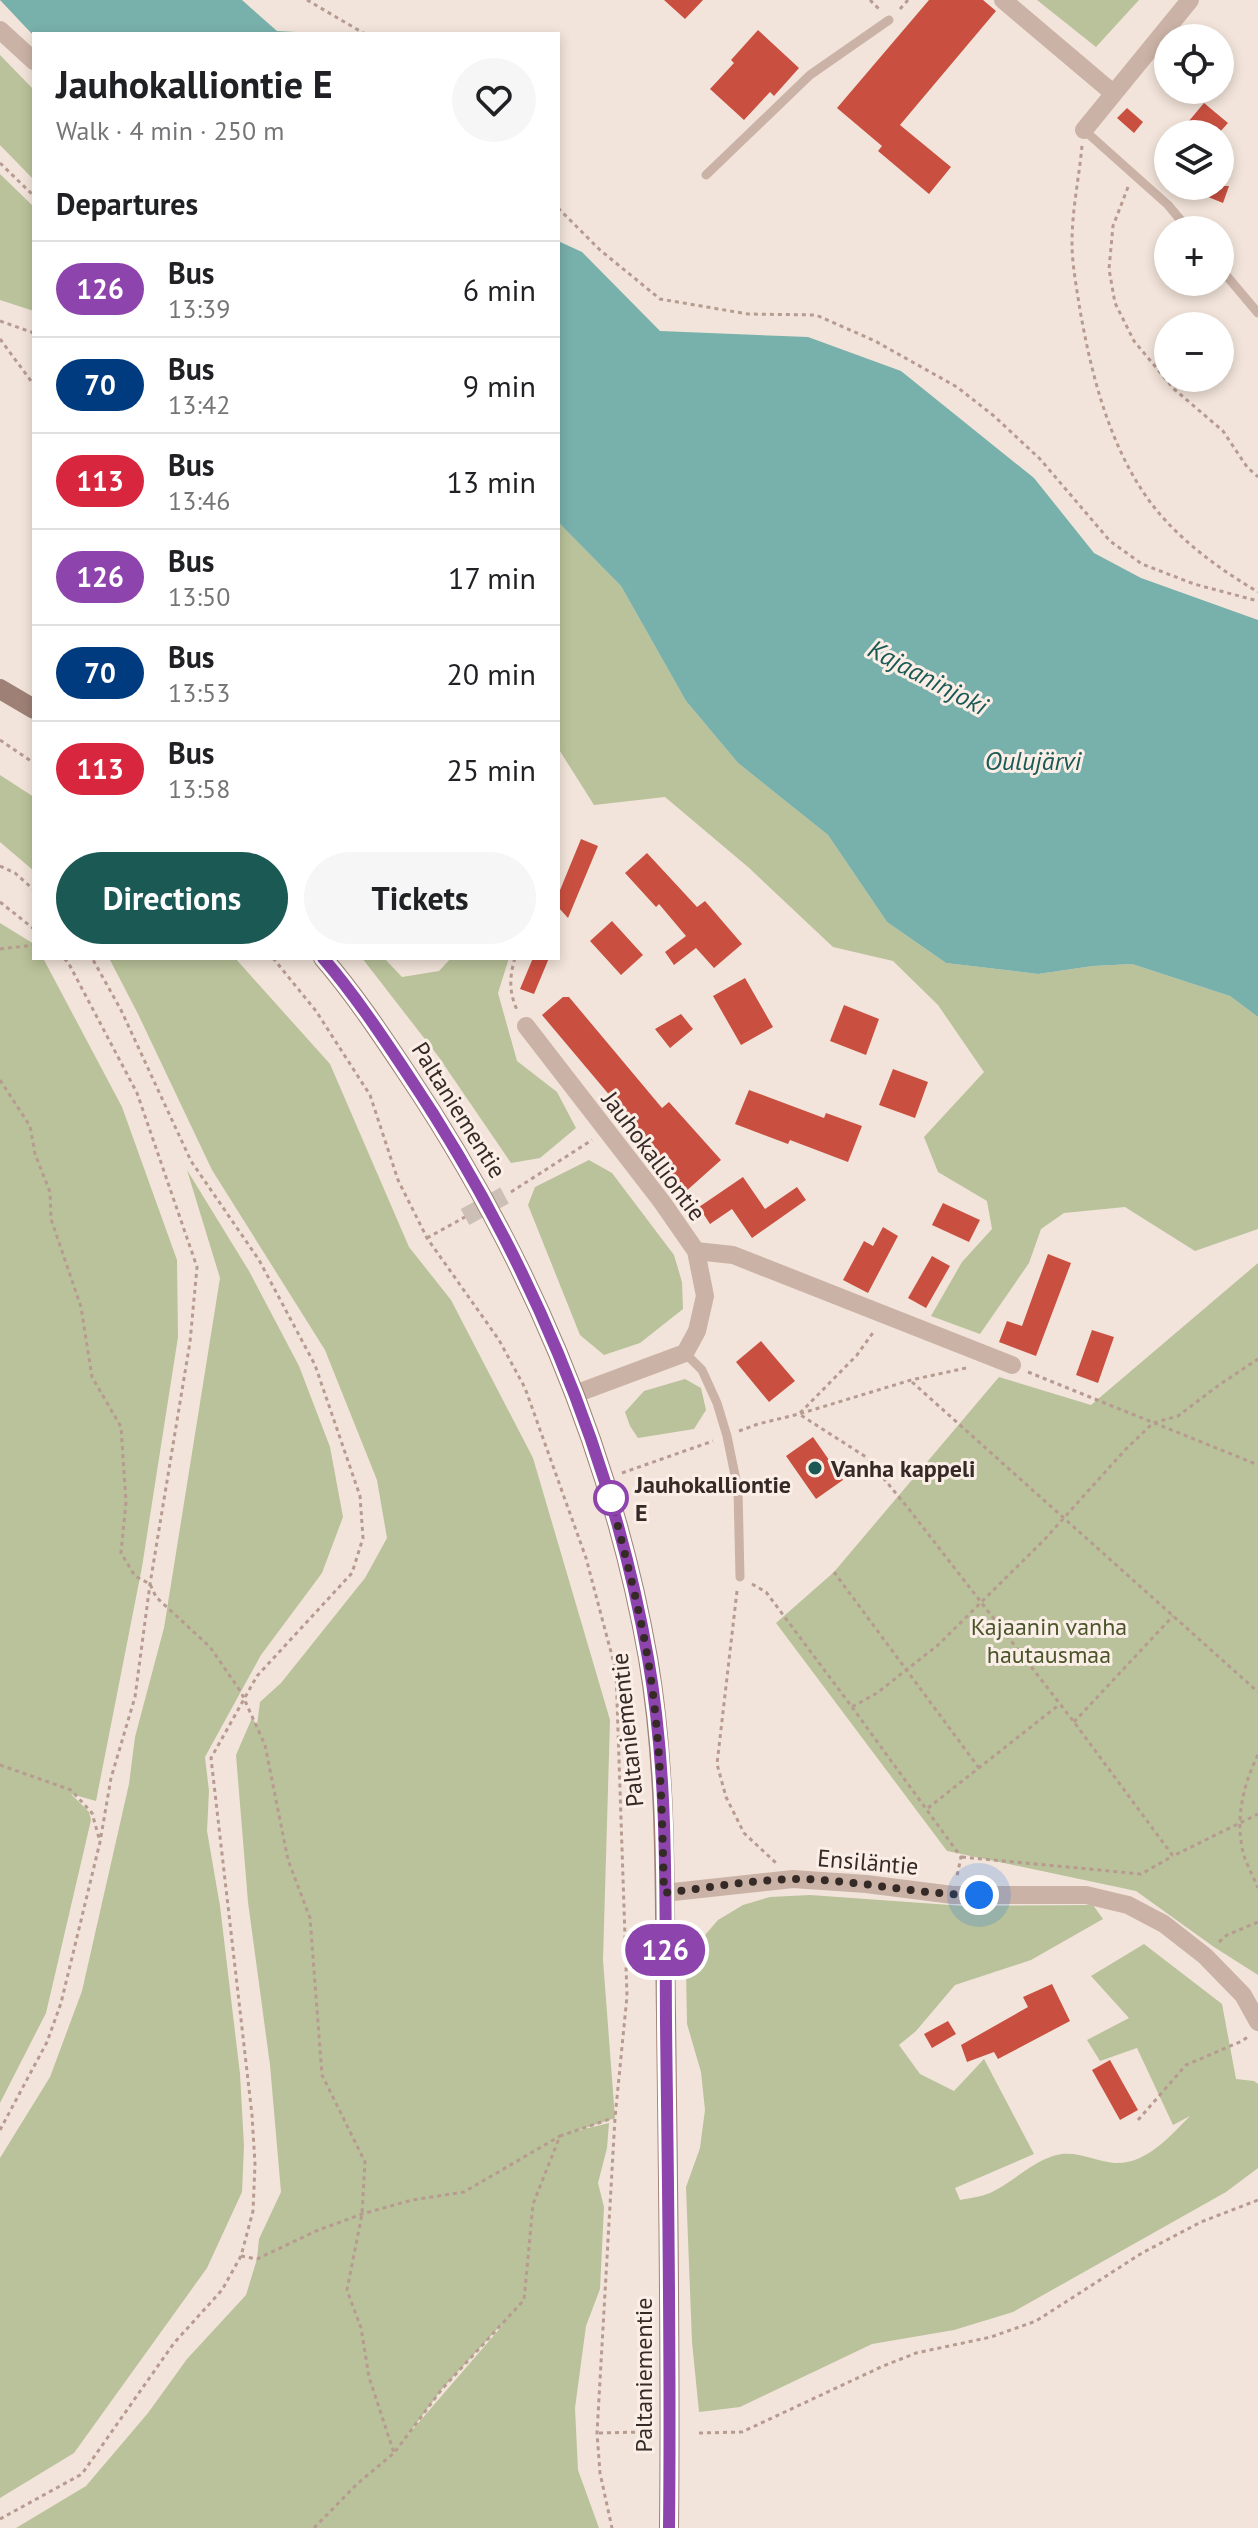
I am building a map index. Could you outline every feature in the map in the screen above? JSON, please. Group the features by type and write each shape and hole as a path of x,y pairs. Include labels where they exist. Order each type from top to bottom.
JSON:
{"street":[{"path":"1003,0 1113,93"},
{"path":"1084,130 1190,0"},
{"path":"0,30 32,59"},
{"path":"0,689 32,708"},
{"name":"Paltaniementie","path":"325,960 371,1020 430,1107 505,1237 575,1394 605,1479 631,1571 649,1663 661,1776 670,2369 669,2528"},
{"name":"Jauhokalliontie","path":"526,1026 662,1202 696,1251 705,1296 697,1331 685,1353"},
{"path":"696,1251 733,1255 1012,1365"},
{"path":"575,1394 685,1353"},
{"name":"Ensiläntie","path":"664,1893 793,1879 953,1895 1086,1895 1128,1905 1164,1924 1205,1956 1243,1995 1254,2028"}],"lane":[{"path":"706,175 810,75 889,20"},
{"path":"1084,130 1177,216"},
{"path":"1234,285 1258,313"},
{"path":"685,1353 702,1370 727,1436 738,1490 740,1577"}],"path":[{"path":"307,0 362,32"},
{"path":"1084,130 1072,245 1088,357 1107,414 1129,470 1159,512 1197,552 1258,592"},
{"path":"0,163 32,194"},
{"path":"1134,176 1124,193 1113,226 1109,269 1115,303 1134,341 1174,389 1223,431 1247,467 1258,477"},
{"path":"560,210 600,250 660,299 748,314 816,315 875,341 957,387 994,416 1040,459 1110,541 1142,564 1194,584 1258,601"},
{"path":"0,321 32,332"},
{"path":"0,339 32,382"},
{"path":"0,740 32,762"},
{"path":"0,866 15,873 32,888"},
{"path":"0,902 32,927"},
{"path":"0,949 32,945"},
{"path":"0,2130 47,2042 61,2003 100,1842 111,1778 135,1697 150,1584 190,1342 197,1267 137,1093 66,960"},
{"path":"0,2519 82,2474 174,2343 222,2290 241,2256 253,2211 255,2164 211,1758 257,1676 352,1573 363,1538 360,1496 315,1365 259,1260 191,1161 121,1010 93,960"},
{"path":"275,960 316,1011 370,1095 398,1180 427,1238 499,1340 525,1388 586,1558 616,1671 627,1996 615,2118 597,2433 600,2473 612,2528"},
{"path":"514,960 510,997 526,1026"},
{"path":"0,1080 30,1126 35,1154 50,1192 51,1219 81,1307 92,1377 121,1427 126,1502 121,1553 135,1576 150,1584 156,1597 210,1647 244,1699 265,1745 288,1860 310,1918 322,2075 365,2162 362,2214 347,2290 361,2328 369,2377 394,2453"},
{"path":"511,1192 605,1131"},
{"path":"427,1238 465,1217"},
{"path":"799,1414 857,1355 887,1314"},
{"path":"852,1707 877,1693 938,1645 1153,1423 1178,1416 1258,1359"},
{"path":"1012,1365 1258,1465"},
{"path":"605,1479 758,1424 911,1380 966,1368"},
{"path":"911,1380 1258,1692"},
{"path":"799,1414 866,1457 1074,1722 1173,1856"},
{"path":"834,1572 979,1768"},
{"path":"793,1879 744,1833 726,1797 717,1764 740,1577 766,1592 961,1857 953,1895"},
{"path":"1074,1722 1173,1616"},
{"path":"927,1809 1060,1704"},
{"path":"1258,1755 1246,1782 1240,1824 1242,1849 1258,1888"},
{"path":"0,1765 71,1790 92,1813 100,1842"},
{"path":"961,1857 1141,1874 1258,1814"},
{"path":"1214,1947 1227,1935 1258,1922"},
{"path":"1138,2120 1186,2065 1242,2041 1254,2028"},
{"path":"241,2256 257,2259 316,2231 362,2214 412,2200 464,2192 560,2136 615,2118"},
{"path":"314,2528 357,2484 394,2453 442,2389 524,2300 533,2204 560,2136"},
{"path":"699,2433 742,2432 916,2353 991,2337 1036,2321 1142,2253 1201,2222 1258,2200"},
{"path":"597,2433 643,2432"}],"green space":[{"path":"1037,0 1139,0 1096,47"},
{"path":"0,55 32,88 32,178 0,145"},
{"path":"0,174 32,205 32,310 0,300"},
{"path":"560,524 621,586 686,701 738,763 828,835 887,922 946,963 1038,974 1132,964 1230,996 1258,1017 1258,1229 1195,1251 1125,1207 1064,1213 1041,1229 1029,1263 980,1334 931,1316 962,1262 992,1229 987,1201 938,1172 924,1137 984,1072 938,1005 893,961 833,947 748,867 665,797 594,805 560,751"},
{"path":"0,775 32,796 32,869 0,842"},
{"path":"0,923 32,943 32,960 44,960 122,1107 177,1260 178,1337 142,1567 96,1801 71,1794 89,1812 91,1820 46,2013 0,2103"},
{"path":"110,960 237,960 330,1064 409,1247 451,1300 533,1458 610,1720 603,1960 615,2118 576,2131 609,2123 607,2148 598,2183 604,2207 600,2289 586,2326 575,2408 578,2470 599,2528 16,2528 86,2486 148,2413 187,2359 246,2295 257,2259 259,2239 281,2192 270,2065 248,1902 236,1755 252,1718 257,1725 260,1702 281,1683 365,1578 387,1538 377,1480 325,1350 212,1170","holes":["501,2325 502,2326 407,2436 442,2389"]},
{"path":"364,960 386,960 402,977 439,971 449,960 508,960 498,993 517,1061 557,1092 576,1128 540,1158 511,1163 438,1056"},
{"path":"589,1160 612,1173 674,1255 682,1282 683,1309 640,1343 604,1355 580,1335 528,1205 535,1187"},
{"path":"187,1170 249,1271 299,1366 330,1447 343,1517 322,1573 261,1655 205,1757 209,1791 207,1831 220,1906 240,2074 244,2146 242,2192 207,2268 74,2453 0,2498 0,2158 50,2077 82,1991 129,1784 135,1737 164,1628 220,1278"},
{"name":"Kajaanin vanha hautausmaa","path":"1258,1263 1258,1975 1136,1891 947,1851 776,1623 834,1572 999,1377 1091,1405"},
{"path":"685,1379 701,1388 706,1410 694,1429 638,1438 625,1412 644,1391"},
{"path":"810,1895 964,1906 1093,1905 1103,1919 1031,1960 955,1985 916,2031 899,2045 920,2074 954,2091 984,2059 1034,2154 955,2188 960,2200 990,2193 1036,2164 1061,2154 1114,2163 1137,2159 1156,2148 1190,2116 1173,2125 1137,2048 1100,2061 1087,2040 1129,2018 1091,1976 1144,1944 1222,2004 1236,2079 1258,2084 1258,2168 1226,2192 1013,2312 954,2330 872,2344 740,2407 699,2412 692,2342 686,2187 700,2148 705,2110 701,2072 687,2024 686,1967 699,1942 718,1920 743,1905 770,1897"}],"water":[{"path":"0,0 242,0 277,31 296,32 32,32"},
{"name":"Oulujärvi","path":"560,242 582,252 660,331 808,337 901,371 1034,478 1094,553 1141,578 1258,620 1258,1017 1230,996 1132,964 1038,974 946,963 887,922 828,835 738,763 686,701 621,586 560,524"}],"building":[{"path":"664,0 703,0 685,19"},
{"path":"929,0 983,0 996,11 900,125 951,167 929,194 878,151 882,146 837,108"},
{"path":"758,30 799,68 774,96 770,92 744,120 710,89"},
{"path":"1205,104 1224,120 1190,120"},
{"path":"1127,108 1143,122 1134,133 1117,118"},
{"path":"581,839 598,846 568,918 560,909 560,890"},
{"path":"647,853 697,907 705,901 742,944 714,968 696,948 674,965 665,952 686,936 659,904 656,907 625,873"},
{"path":"612,921 643,955 621,975 590,941"},
{"path":"532,960 548,960 534,994 520,989"},
{"path":"745,978 773,1027 741,1045 713,996"},
{"path":"563,997 569,997 662,1108 669,1102 721,1160 684,1193 632,1135 638,1129 542,1015"},
{"path":"844,1005 879,1019 866,1055 830,1041"},
{"path":"681,1014 693,1029 670,1048 655,1029"},
{"path":"893,1069 928,1082 915,1118 879,1105"},
{"path":"749,1090 824,1118 826,1113 862,1126 848,1162 735,1124"},
{"path":"743,1177 765,1209 797,1187 806,1200 752,1238 732,1209 710,1224 699,1207"},
{"path":"943,1203 980,1220 969,1242 932,1225"},
{"path":"883,1227 898,1236 868,1293 843,1280 864,1241 873,1246"},
{"path":"1048,1254 1071,1263 1036,1356 999,1342 1007,1321 1022,1326"},
{"path":"932,1256 950,1266 926,1308 908,1298"},
{"path":"1092,1330 1114,1337 1098,1383 1076,1375"},
{"path":"761,1341 795,1381 769,1402 736,1362"},
{"name":"Vanha kappeli","path":"813,1437 843,1480 816,1499 786,1456"},
{"path":"1052,1984 1070,2021 998,2059 994,2052 967,2062 961,2045 1028,2007 1023,1997"},
{"path":"948,2021 956,2034 932,2048 924,2034"},
{"path":"1110,2060 1138,2110 1120,2120 1092,2070"}],"tunnel":[{"path":"465,1217 511,1192"}],"bus line":[{"name":"126","path":"325,960 371,1020 430,1107 505,1237 575,1394 605,1479 631,1571 649,1663 661,1776 668,2178 669,2528"}],"place":[{"name":"Vanha kappeli","path":"815,1468"},
{"name":"Jauhokalliontie E","path":"611,1498"}],"route":[{"path":"611,1498 631,1571 649,1663 661,1776 664,1893 793,1879 979,1895"}],"water label":[{"name":"Kajaaninjoki","path":"928,677"}]}
